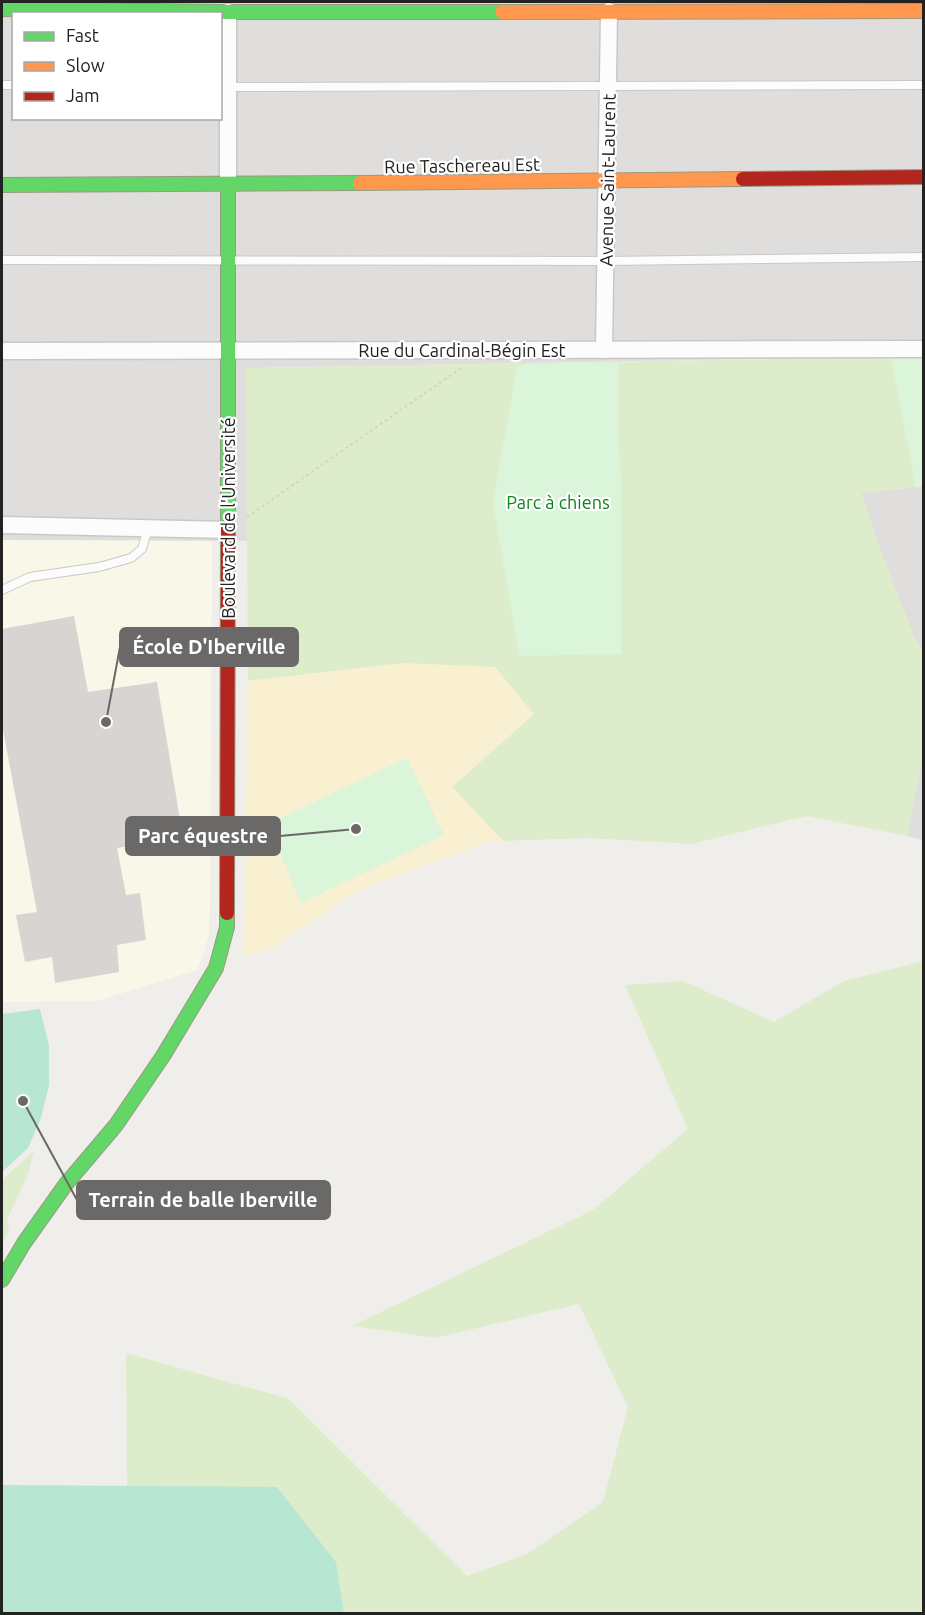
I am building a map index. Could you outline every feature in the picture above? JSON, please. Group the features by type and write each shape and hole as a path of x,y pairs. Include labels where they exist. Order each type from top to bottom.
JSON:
{"street":[{"path":"2,9 228,12 924,11"},
{"name":"Avenue Saint-Laurent","path":"604,350 609,11"},
{"name":"Boulevard de l'Université","path":"2,1280 24,1243 66,1185 136,1099 195,1006 216,968 227,927 229,351 228,185 224,87 228,12"},
{"name":"Rue Taschereau Est","path":"2,185 228,185 924,177"},
{"name":"Rue du Cardinal-Bégin Est","path":"2,351 924,349"},
{"path":"2,525 227,530"}],"lane":[{"path":"224,87 924,85"},
{"path":"2,260 606,261 924,257"},
{"path":"2,590 30,577 99,567 132,558 142,549 148,528"}],"path":[{"path":"227,530 487,350"}],"shaded area":[{"path":"2,2 923,2 923,356 247,368 247,541 2,540"},
{"path":"923,486 923,653 913,635 861,493"},
{"path":"2,540 212,541 209,933 197,970 97,1001 2,1002"},
{"path":"922,759 924,760 923,840 907,836"}],"green space":[{"path":"923,356 923,486 916,487 891,357"},
{"path":"891,357 916,487 861,493 913,635 923,653 923,760 907,836 806,816 691,844 589,838 503,841 452,787 534,714 405,663 248,681 246,368"},
{"name":"Parc à chiens","path":"618,363 618,433 621,475 621,654 519,656 493,503 517,365"},
{"path":"407,758 444,835 301,903 268,824"},
{"path":"923,961 923,1613 344,1613 336,1562 277,1487 127,1487 126,1353 289,1399 467,1576 527,1554 603,1502 628,1407 579,1304 435,1338 352,1326 593,1210 688,1129 625,985 683,981 774,1022 844,981"},
{"path":"40,1009 49,1046 49,1085 41,1118 28,1148 2,1172 2,1014"},
{"path":"34,1151 28,1174 7,1220 9,1230 2,1244 2,1180"},
{"path":"2,1485 277,1487 336,1562 344,1613 2,1613"}],"sand":[{"path":"405,663 495,667 534,714 452,787 503,841 491,841 359,890 272,948 244,956 248,681"}],"building":[{"path":"74,616 88,692 157,682 183,837 117,848 126,895 140,893 146,940 117,945 119,972 55,983 52,957 25,962 16,915 37,912 2,724 2,629"}],"traffic: fast":[{"path":"2,9 502,12"},
{"path":"2,185 360,183"},
{"path":"228,185 228,526"},
{"path":"2,1280 24,1243 66,1184 116,1125 163,1056 216,968 227,927 227,913"}],"traffic: slow":[{"path":"502,12 924,11"},
{"path":"360,183 743,179"}],"traffic: jam":[{"path":"743,179 924,177"},
{"path":"227,913 228,526"}],"place":[{"name":"École D'Iberville","path":"106,722"},
{"name":"Parc équestre","path":"356,829"},
{"name":"Terrain de balle Iberville","path":"23,1101"}]}
